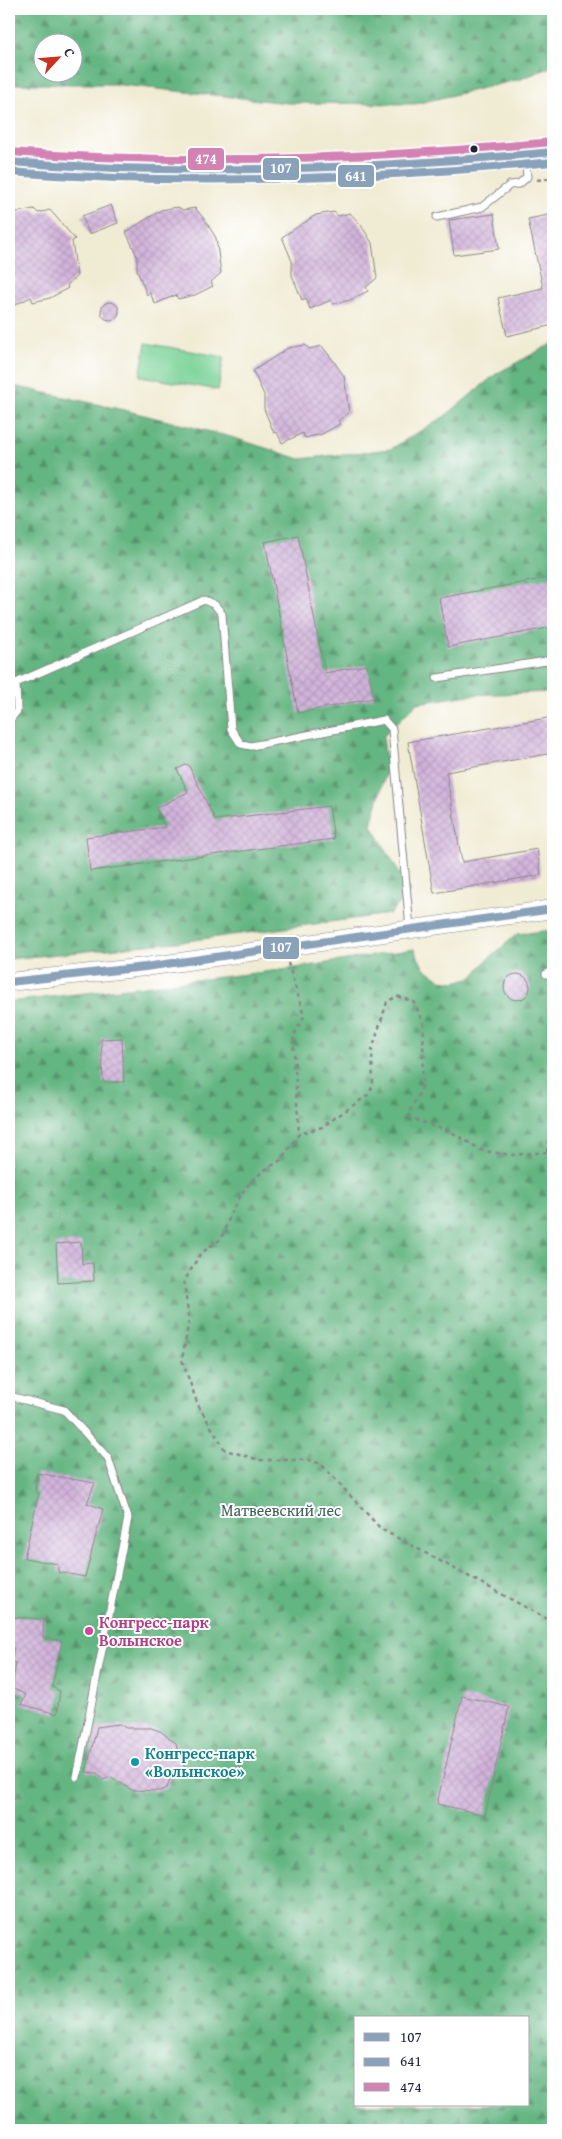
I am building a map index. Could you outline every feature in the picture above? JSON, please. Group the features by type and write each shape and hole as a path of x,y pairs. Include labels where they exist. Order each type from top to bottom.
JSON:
{"street":[{"path":"9,162 108,168 242,170 409,165 553,152"},
{"path":"9,982 145,967 553,909"}],"lane":[{"path":"438,217 482,207 510,185 519,184 527,177 525,154"},
{"path":"9,721 17,711 12,682 204,600 210,602 222,614 232,729 234,736 241,744 251,746 384,720 392,729 410,929"},
{"path":"437,678 553,660"},
{"path":"9,1396 64,1410 108,1458 128,1518 77,1777"}],"path":[{"path":"527,177 540,180 553,178"},
{"path":"287,958 304,1016 293,1037 299,1134 281,1160 264,1171 245,1188 232,1211 221,1239 200,1254 184,1282 189,1320 182,1360 198,1405 225,1450 260,1460 310,1460 321,1464 381,1529 553,1622"},
{"path":"299,1134 322,1127 368,1095 373,1086 372,1050 387,1002 398,996 414,1002 424,1024 422,1088 410,1108 409,1117 453,1133 483,1151 513,1155 547,1152"},
{"path":"553,1092 547,1152 553,1186"}],"green space":[{"path":"9,9 553,9 553,66 521,79 415,104 287,103 112,84 9,84"},
{"path":"146,343 224,357 218,390 140,376"},
{"path":"553,343 553,692 470,695 417,703 383,737 387,769 371,824 410,891 390,914 187,941 9,959 9,385 124,410 231,437 300,459 391,449 445,416 496,374"},
{"name":"Матвеевский лес","path":"553,930 553,2130 9,2130 9,1002 289,969 414,949 423,967 441,980 455,982 473,977 485,962 517,934"}],"building":[{"path":"111,205 118,223 89,234 82,216"},
{"path":"178,207 183,210 195,208 205,220 216,238 221,273 211,282 213,286 195,295 178,299 176,295 155,304 150,293 147,295 137,270 137,256 126,232 161,210"},
{"path":"34,209 38,213 50,210 75,239 72,241 77,276 67,285 68,288 50,298 33,302 31,297 9,308 9,216 17,212"},
{"path":"334,212 338,216 350,213 361,225 372,243 377,278 366,287 368,291 350,300 333,304 331,300 310,309 306,298 302,300 292,275 292,261 282,237 316,215"},
{"path":"494,214 499,249 454,255 449,220"},
{"path":"553,214 553,325 507,336 498,298 543,288 528,219"},
{"path":"110,302 116,305 119,311 116,317 110,320 104,317 101,311 104,305"},
{"path":"305,345 310,349 322,346 344,376 349,412 338,421 340,424 322,434 305,438 303,433 282,443 277,432 274,433 264,409 264,395 253,371 288,348"},
{"path":"298,535 325,673 367,665 374,698 298,713 265,542"},
{"path":"553,577 553,627 448,647 439,598"},
{"path":"553,717 553,753 446,772 462,862 537,849 541,875 434,893 408,742"},
{"path":"188,764 215,820 329,806 334,839 90,871 86,837 165,827 156,808 188,792 177,769"},
{"path":"517,974 526,978 530,987 526,996 517,1000 508,996 504,987 508,978"},
{"path":"122,1038 124,1082 103,1082 101,1039"},
{"path":"81,1242 82,1264 93,1263 94,1281 58,1283 56,1244"},
{"path":"37,1473 95,1483 87,1503 103,1509 85,1577 58,1572 58,1564 24,1558 39,1493 35,1492"},
{"path":"11,1617 44,1619 43,1637 62,1641 52,1687 60,1691 57,1714 21,1704 26,1695 12,1688 16,1663 11,1661 14,1648 9,1646"},
{"path":"462,1696 509,1707 485,1815 437,1804"},
{"name":"Конгресс-парк «Волынское»","path":"119,1724 126,1728 151,1728 160,1731 176,1743 179,1756 185,1768 171,1775 167,1788 160,1791 132,1790 111,1777 103,1780 97,1773 86,1772 97,1727"}],"transit line":[{"name":"474","path":"10,152 146,159 281,159 416,153 552,142"},
{"name":"107","path":"9,162 145,169 281,169 417,163 553,152"},
{"name":"641","path":"9,172 145,179 281,179 417,173 553,162"},
{"name":"107","path":"9,982 145,967 553,909"}],"place":[{"name":"Конгресс-парк Волынское","path":"89,1631"},
{"name":"Конгресс-парк «Волынское»","path":"135,1762"}]}
